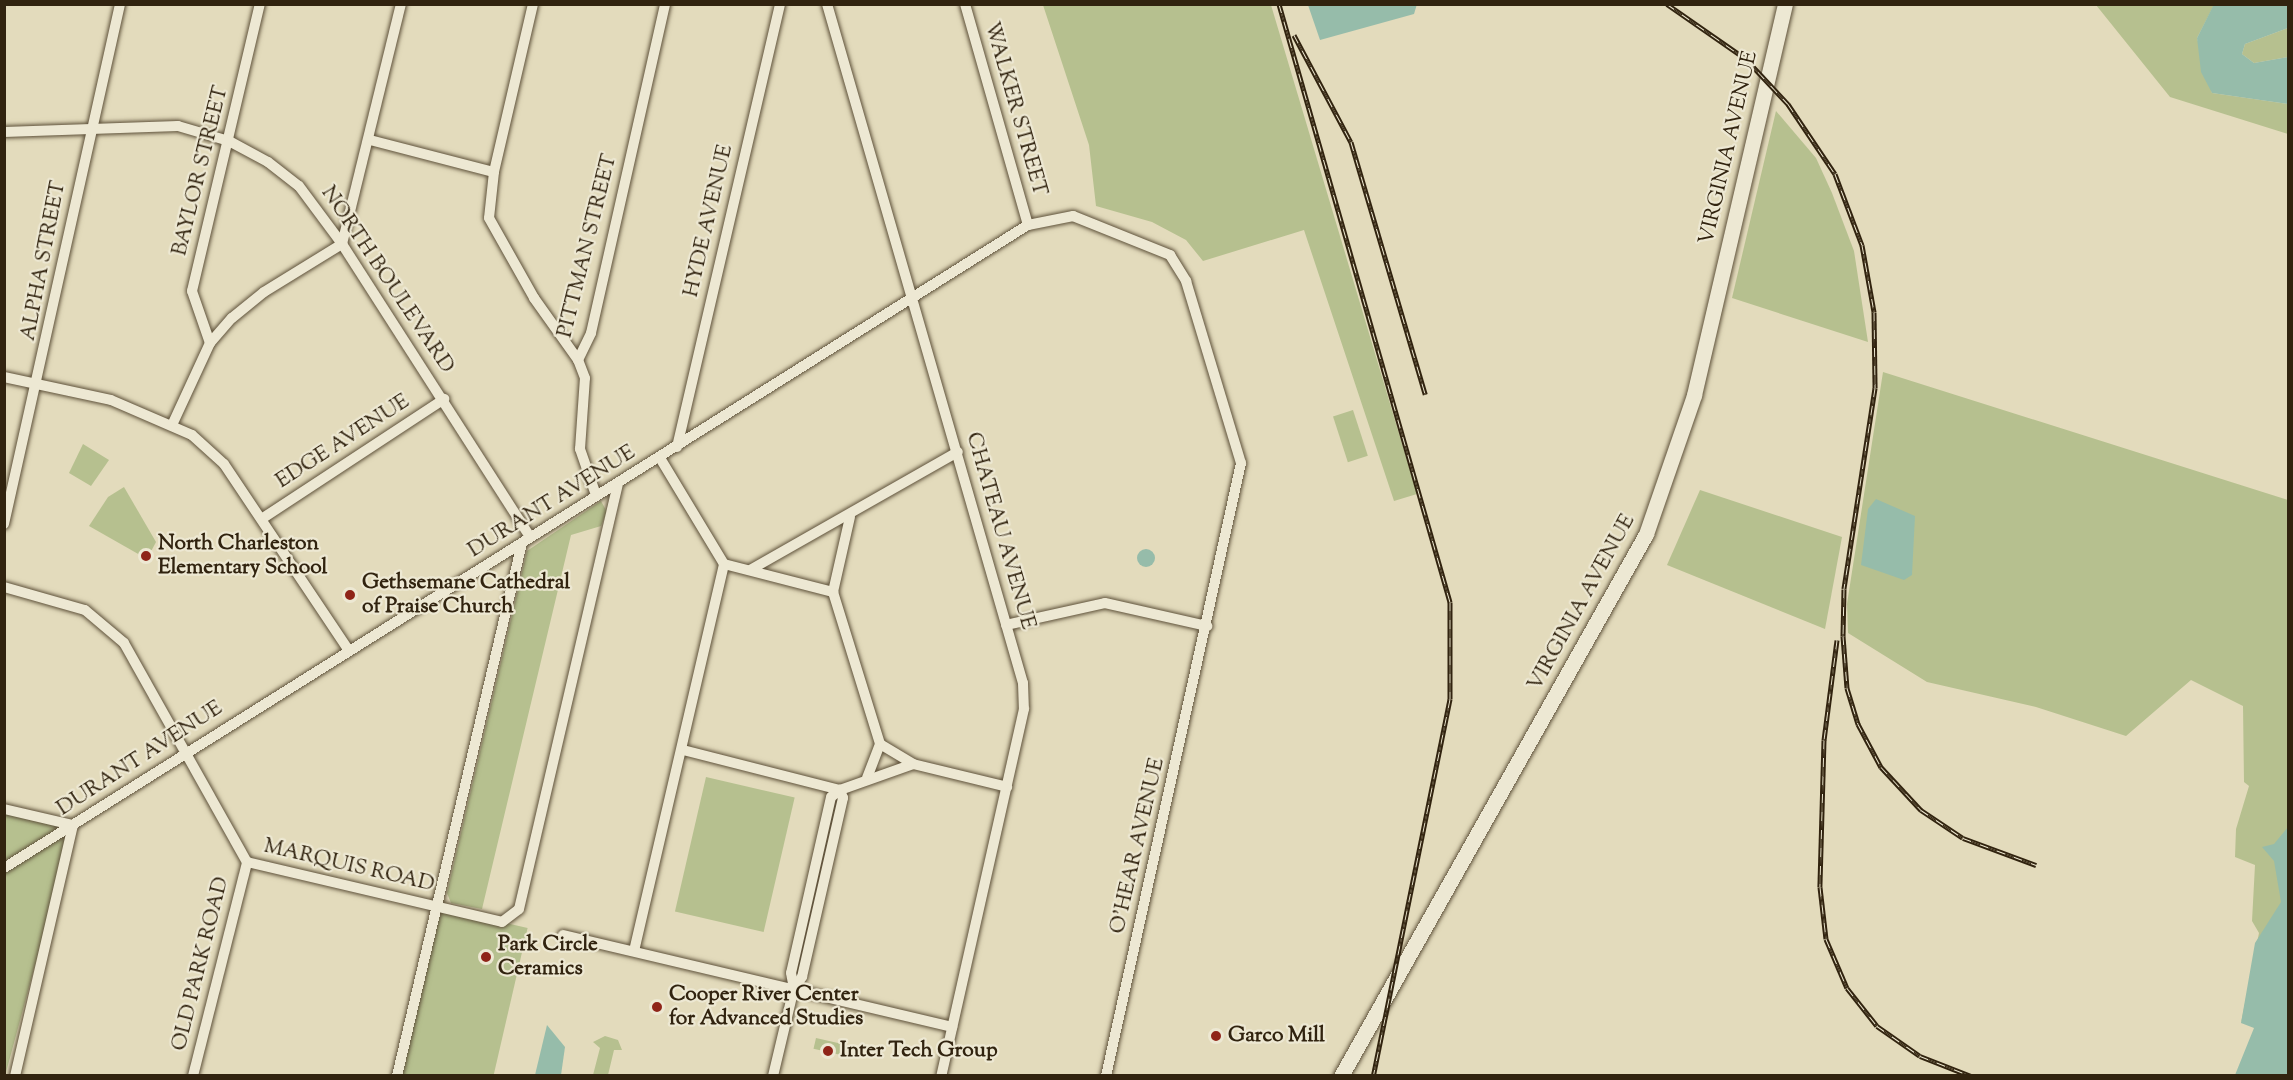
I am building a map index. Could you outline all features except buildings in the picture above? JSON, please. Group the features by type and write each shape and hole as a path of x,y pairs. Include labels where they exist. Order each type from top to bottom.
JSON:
{"main road":[{"name":"VIRGINIA AVENUE","path":"1341,1076 1646,534 1694,395 1785,4"}],"street":[{"name":"ALPHA STREET","path":"4,524 39,384 92,126 120,4"},
{"name":"BAYLOR STREET","path":"210,344 192,291 260,4"},
{"path":"173,423 210,344 264,292 342,244 370,140 401,4"},
{"path":"533,4 494,172 489,218 495,233 578,360"},
{"name":"PITTMAN STREET","path":"597,495 580,449 585,378 578,360 591,333 665,4"},
{"name":"HYDE AVENUE","path":"677,447 780,4"},
{"name":"CHATEAU AVENUE","path":"827,4 915,301 1023,683 1024,709 941,1076"},
{"name":"WALKER STREET","path":"965,4 1028,225"},
{"name":"NORTH BOULEVARD","path":"4,132 92,126 178,126 229,141 299,186 342,244 444,399 526,540"},
{"path":"370,140 494,172"},
{"name":"O'HEAR AVENUE","path":"1028,225 1073,216 1124,233 1170,255 1186,281 1241,463 1207,626 1106,1076"},
{"name":"DURANT AVENUE","path":"4,867 73,825 186,749 349,651 597,495 915,301 1028,225"},
{"path":"4,376 111,400 173,423 224,464 263,518 349,651"},
{"name":"EDGE AVENUE","path":"263,518 444,399"},
{"path":"750,570 850,517 958,452"},
{"path":"634,951 683,750 724,564 660,458"},
{"name":"MARQUIS ROAD","path":"4,587 61,600 110,628 186,749 247,862 502,922 519,909 618,483"},
{"path":"850,517 833,592 880,744 867,778"},
{"path":"397,1076 526,540"},
{"path":"724,564 833,592"},
{"path":"1006,625 1105,603 1207,626"},
{"path":"880,744 913,764 1007,787"},
{"path":"683,750 840,790 867,778 913,764"},
{"path":"773,1076 794,988 805,966 843,798 840,790"},
{"path":"4,809 73,825 15,1076"},
{"name":"OLD PARK ROAD","path":"193,1076 247,862"},
{"path":"563,935 952,1027"}],"shaded area":[{"path":"1417,4 1414,14 1320,40 1308,5"},
{"path":"2214,4 2288,5 2288,28 2245,44 2242,54 2254,63 2288,57 2288,104 2212,93 2201,72 2197,38"},
{"path":"1043,5 1271,5 1417,494 1394,501 1304,230 1203,261 1186,240 1152,222 1096,206 1089,145"},
{"path":"2096,5 2214,5 2197,38 2212,93 2288,104 2288,134 2170,97"},
{"path":"2288,28 2288,57 2254,63 2242,54 2245,44"},
{"path":"1776,111 1816,158 1832,193 1854,251 1868,342 1732,298"},
{"path":"1883,372 2288,500 2288,899 2241,1023 2259,933 2252,921 2255,865 2235,857 2236,829 2249,786 2244,782 2243,706 2191,680 2126,736 2036,707 1927,682 1848,633 1847,604"},
{"path":"1353,410 1368,456 1348,462 1333,416"},
{"path":"83,444 109,460 91,486 69,473"},
{"path":"124,487 156,542 147,559 89,526 108,497"},
{"path":"1700,490 1842,537 1825,629 1667,565"},
{"path":"1876,499 1915,516 1912,575 1904,580 1861,565 1868,509"},
{"path":"601,501 607,512 601,526 571,535 482,909 451,903 447,893 527,551"},
{"path":"1142,549 1150,549 1155,554 1153,565 1142,567 1137,562 1137,554"},
{"path":"706,777 795,797 764,932 675,911"},
{"path":"5,809 73,825 5,1076"},
{"path":"2288,827 2288,1075 2235,1075 2254,1028 2241,1023 2255,943 2281,902 2274,861 2262,847 2274,844"},
{"path":"437,907 528,928 493,1076 398,1076"},
{"path":"547,1025 565,1047 561,1075 535,1075"},
{"path":"605,1036 618,1040 622,1050 614,1050 608,1075 593,1075 600,1048 593,1042"},
{"path":"816,1038 842,1044 840,1055 814,1049"}],"railway":[{"path":"1279,4 1450,602 1450,699 1373,1076"},
{"path":"1667,4 1746,59 1788,104 1835,174 1862,245 1874,312 1875,388 1844,589 1843,636 1847,688 1858,724 1881,767 1921,810 1963,838 2036,865"},
{"path":"1294,35 1351,142 1425,394"},
{"path":"1837,640 1824,740 1820,887 1826,939 1847,988 1877,1026 1920,1056 1971,1076"}],"place":[{"name":"North Charleston Elementary School","path":"146,556"},
{"name":"Gethsemane Cathedral of Praise Church","path":"350,595"},
{"name":"Park Circle Ceramics","path":"486,957"},
{"name":"Cooper River Center for Advanced Studies","path":"657,1007"},
{"name":"Garco Mill","path":"1216,1036"},
{"name":"Inter Tech Group","path":"828,1051"}]}
